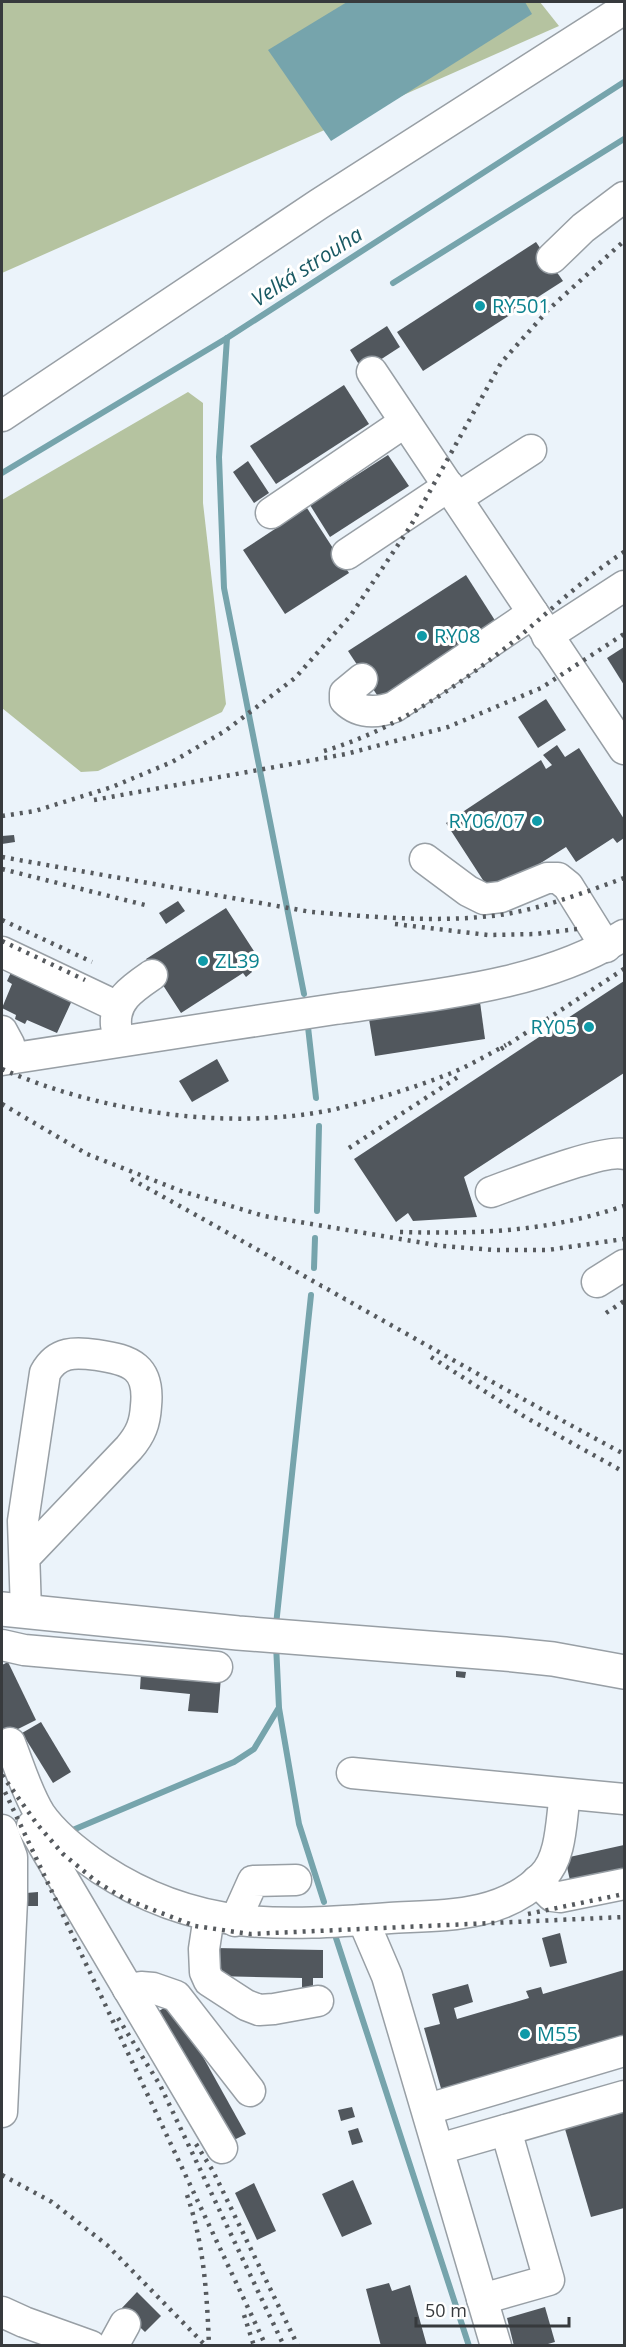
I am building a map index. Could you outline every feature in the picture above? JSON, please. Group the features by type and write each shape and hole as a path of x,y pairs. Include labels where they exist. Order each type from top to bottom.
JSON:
{"main road":[{"path":"14,1610 238,1633 534,1657 624,1672"}],"lane":[{"path":"2,416 320,204 624,9"},
{"path":"552,258 583,228 624,197"},
{"path":"372,372 624,748"},
{"path":"271,513 405,422"},
{"path":"347,554 453,492 531,450"},
{"path":"362,679 345,693 345,700 348,704 358,709 372,711 394,706 540,624 624,586"},
{"path":"5,1050 118,1042 504,982 567,964 615,941 568,886 558,878 547,878 501,897 484,899 468,891 425,859"},
{"path":"2,952 118,1007"},
{"path":"118,1042 116,1018 118,1007 129,992 152,975"},
{"path":"491,1191 623,1148"},
{"path":"597,1282 624,1265"},
{"path":"14,1610 25,1557 24,1507 45,1373 56,1359 72,1353 129,1361 140,1371 147,1388 142,1430 129,1448 25,1557"},
{"path":"2,1536 25,1557"},
{"path":"13,1648 217,1667"},
{"path":"13,1648 63,1668"},
{"path":"10,1743 35,1804 39,1824 128,1989 222,2148"},
{"path":"352,1773 624,1799"},
{"path":"39,1824 121,1882 176,1907 222,1918 271,1923 363,1920 461,1914 485,1910 500,1904 537,1881 550,1869 554,1859 565,1794"},
{"path":"2,2112 9,1999 12,1857 2,1834 39,1824"},
{"path":"296,1880 253,1881 222,1918 204,1949 205,1972 209,1982 258,2010 318,2001"},
{"path":"537,1881 552,1896 560,1897 624,1884"},
{"path":"363,1920 387,1976 496,2346"},
{"path":"128,1989 153,1988 176,1996 250,2091"},
{"path":"428,2109 624,2051"},
{"path":"439,2150 624,2096"},
{"path":"482,2299 549,2280 506,2130"},
{"path":"2,2312 91,2346"}],"green space":[{"path":"2,2 540,2 559,26 2,273"},
{"path":"188,392 203,403 203,503 226,704 222,712 98,771 81,772 2,708 2,500"}],"water":[{"path":"347,2 525,2 532,14 331,141 268,50"}],"building":[{"name":"RY501","path":"536,242 563,281 423,371 397,332"},
{"path":"387,326 400,347 363,371 350,350"},
{"path":"344,385 369,424 276,484 250,446"},
{"path":"388,455 409,486 330,537 310,505"},
{"path":"248,461 269,493 254,503 233,472"},
{"path":"307,508 349,573 285,614 243,550"},
{"name":"RY08","path":"466,575 496,622 379,698 348,651"},
{"path":"624,647 624,685 607,658"},
{"path":"546,699 566,730 538,748 518,717"},
{"name":"RY06/07","path":"557,745 565,757 579,748 624,819 624,838 617,843 613,838 576,862 566,847 492,894 446,823 541,760 546,769 552,765 543,755"},
{"path":"14,835 15,842 2,844 2,836"},
{"path":"178,901 185,911 166,924 159,913"},
{"name":"ZL39","path":"226,908 261,962 250,969 252,972 246,977 243,973 181,1013 146,959"},
{"path":"14,966 75,994 57,1033 27,1020 25,1024 15,1019 16,1015 2,1008 12,984 7,981"},
{"path":"624,981 624,1073 464,1177 477,1217 413,1221 408,1213 396,1222 354,1159"},
{"path":"480,1002 485,1039 375,1056 369,1019"},
{"path":"217,1059 229,1081 192,1102 179,1081"},
{"path":"8,1662 36,1720 2,1737 2,1665"},
{"path":"456,1671 466,1672 465,1678 456,1677"},
{"path":"141,1673 221,1677 218,1713 188,1711 190,1694 140,1689"},
{"path":"41,1722 71,1772 53,1783 22,1733"},
{"path":"624,1845 624,1873 571,1885 565,1858"},
{"path":"38,1892 38,1906 26,1906 26,1893"},
{"path":"560,1933 567,1963 550,1967 542,1938"},
{"path":"214,1948 323,1950 323,1978 313,1978 313,1987 302,1987 302,1978 214,1976"},
{"name":"M55","path":"624,1970 624,2040 442,2092 424,2028 440,2024 432,1994 468,1984 473,2002 454,2008 457,2019 529,1998 526,1991 541,1987 543,1994"},
{"path":"173,2003 246,2134 224,2145 148,2017"},
{"path":"352,2107 355,2117 341,2121 338,2110"},
{"path":"624,2112 624,2208 591,2217 565,2129"},
{"path":"358,2128 363,2142 352,2145 348,2131"},
{"path":"353,2180 372,2224 342,2237 322,2194"},
{"path":"254,2183 276,2231 257,2240 235,2193"},
{"path":"389,2283 392,2291 410,2285 427,2346 381,2346 366,2289"},
{"path":"137,2292 161,2316 145,2332 121,2309"},
{"path":"545,2307 555,2342 541,2346 514,2346 507,2318"}],"waterway":[{"name":"Velká strouha","path":"2,473 227,338 624,82"},
{"path":"393,283 624,139"},
{"path":"227,338 219,457 224,588 304,994"},
{"path":"308,1027 316,1098"},
{"path":"317,1211 319,1126"},
{"path":"314,1268 315,1238"},
{"path":"276,1625 311,1295"},
{"path":"276,1644 279,1708 299,1824 324,1902"},
{"path":"68,1832 234,1762 254,1749 278,1709"},
{"path":"336,1938 469,2346"}],"railway":[{"path":"2,816 35,811 112,787 172,762 225,731 295,678 351,615 410,527 501,363 549,309 624,241"},
{"path":"324,751 376,731 448,690 514,641 582,583 624,552"},
{"path":"94,800 346,754 448,727 541,688 624,634"},
{"path":"2,857 311,912 406,918 453,919 500,915 563,900 624,878"},
{"path":"2,869 145,905"},
{"path":"2,920 92,962"},
{"path":"395,924 488,935 536,934 577,929"},
{"path":"2,941 85,980"},
{"path":"501,1049 624,969"},
{"path":"2,1069 80,1097 166,1114 209,1118 295,1116 336,1109 422,1084 471,1064 506,1045"},
{"path":"349,1148 461,1075"},
{"path":"2,1104 87,1154 181,1191 264,1216 442,1246 494,1250 548,1250 624,1239"},
{"path":"131,1179 624,1454"},
{"path":"400,1232 513,1230 595,1215 624,1206"},
{"path":"606,1313 624,1301"},
{"path":"431,1357 525,1417 624,1472"},
{"path":"2,1775 37,1824 63,1854 97,1882 125,1899 195,1926 250,1934 624,1917"},
{"path":"5,1792 266,2346"},
{"path":"528,1914 624,1894"},
{"path":"118,2018 160,2085 284,2346"},
{"path":"196,2144 213,2171 298,2346"},
{"path":"2,2175 52,2202 107,2245 206,2346"},
{"path":"187,2195 201,2251 206,2288 209,2346"},
{"path":"244,2315 254,2346"}],"place":[{"name":"RY501","path":"480,306"},
{"name":"RY08","path":"422,636"},
{"name":"RY06/07","path":"537,821"},
{"name":"ZL39","path":"203,961"},
{"name":"RY05","path":"589,1027"},
{"name":"M55","path":"525,2034"}]}
